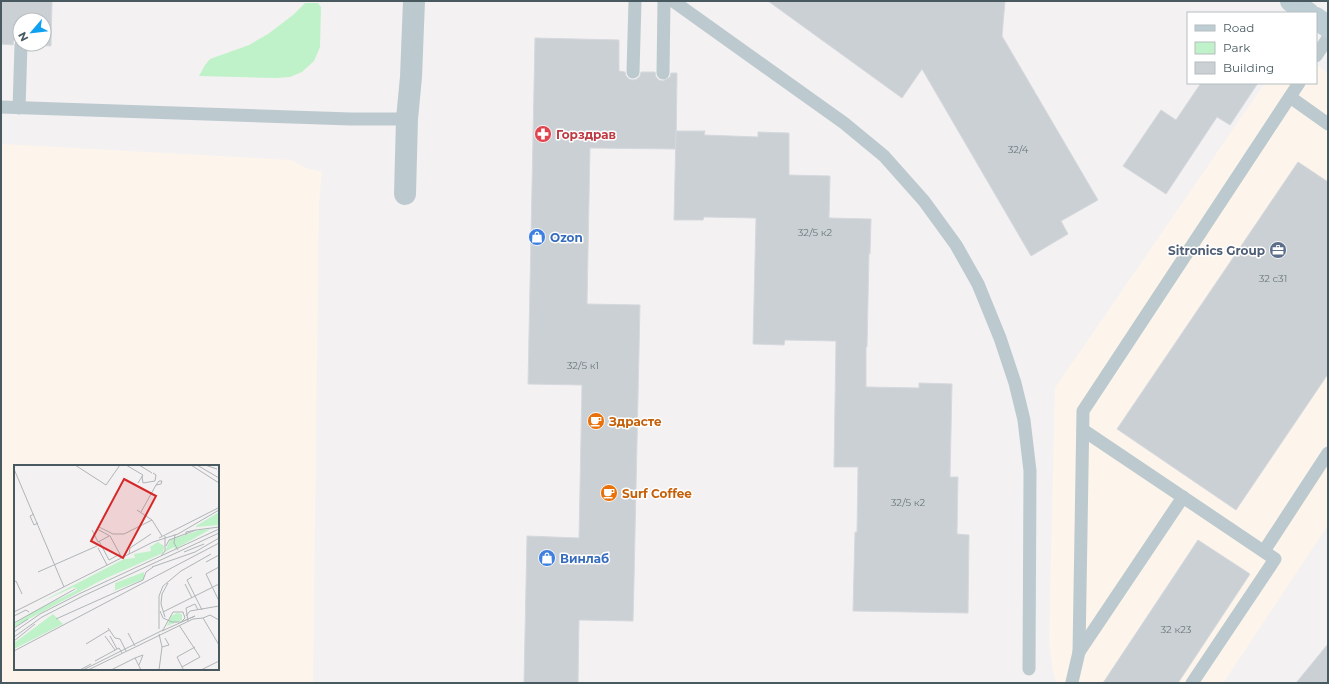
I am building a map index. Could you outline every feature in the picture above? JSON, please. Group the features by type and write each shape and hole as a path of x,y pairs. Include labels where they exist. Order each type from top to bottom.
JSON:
{"main road":[{"path":"1291,1 1307,12"},
{"path":"1317,19 1328,27"}],"street":[{"path":"405,194 407,118 411,77 414,1"}],"lane":[{"path":"633,72 635,1"},
{"path":"663,73 664,1"},
{"path":"673,1 844,123 884,156 924,201 956,245 978,284 1000,338 1015,383 1024,420 1030,471 1029,669"},
{"path":"1317,54 1328,38"},
{"path":"19,108 21,52"},
{"path":"1072,682 1079,652 1083,411 1298,84"},
{"path":"1290,97 1328,124"},
{"path":"1,107 351,120 407,118"},
{"path":"1083,430 1275,559 1192,683"},
{"path":"1264,551 1328,453"},
{"path":"1079,652 1183,497"}],"shaded area":[{"path":"1317,66 1328,73 1328,525 1223,683 1056,683 1049,642 1055,388 1264,84 1317,84"},
{"path":"1,144 291,160 306,168 322,172 319,201 313,683 1,683"}],"green space":[{"path":"305,3 318,3 321,7 320,47 314,61 302,72 290,77 276,78 199,76 210,59 249,45 268,34 293,15"}],"building":[{"path":"1,1 52,1 52,12 12,12 12,45 1,44"},
{"path":"768,1 1005,1 1002,36 1098,200 1061,221 1068,234 1031,256 922,69 902,98"},
{"path":"535,38 619,40 619,71 625,72 629,79 637,79 641,72 655,72 656,77 663,81 670,77 671,73 677,73 676,149 590,148 587,304 640,305 634,580 633,621 579,620 578,683 524,683 527,536 579,538 582,385 528,384"},
{"path":"1200,84 1257,84 1230,125 1217,117 1166,194 1123,166 1161,110 1176,120"},
{"path":"676,131 705,131 704,135 758,137 758,132 789,133 789,175 830,176 829,218 871,219 866,387 919,388 919,383 952,384 950,477 958,477 957,534 969,535 968,613 853,611 855,532 857,532 858,467 834,467 836,341 785,340 784,345 753,344 756,218 704,217 703,220 674,220"},
{"path":"1298,162 1328,182 1328,374 1236,510 1117,429"},
{"path":"1198,540 1250,574 1178,683 1103,683"},
{"path":"1328,644 1328,683 1296,683"}],"place":[{"name":"Горздрав","path":"543,134"},
{"name":"Ozon","path":"537,237"},
{"name":"Sitronics Group","path":"1278,250"},
{"name":"Здрасте","path":"596,421"},
{"name":"Surf Coffee","path":"609,493"},
{"name":"Винлаб","path":"547,558"}]}
